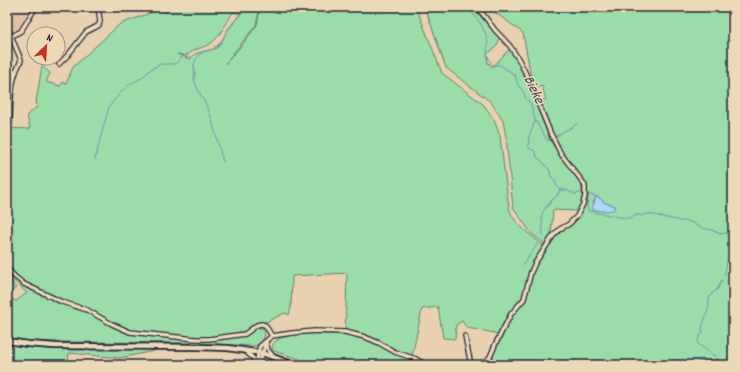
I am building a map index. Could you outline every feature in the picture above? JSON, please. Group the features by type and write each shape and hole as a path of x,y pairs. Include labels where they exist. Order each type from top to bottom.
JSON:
{"main road":[{"path":"7,341 54,346 228,348 273,356 294,365"}],"street":[{"path":"7,39 21,31 36,7"},
{"path":"66,57 86,32 99,24 98,7"},
{"path":"475,7 482,13 510,46 519,60 555,143 561,154 585,186 585,196 577,216 553,236 535,263 524,299 511,314 490,357 482,365"},
{"path":"7,26 21,60 16,71 10,108 10,123"},
{"path":"7,76 16,71"},
{"path":"7,268 18,279 30,287 62,302 87,310 130,332 209,339 245,334 257,325 261,324 266,325 272,336"},
{"path":"256,365 260,353 260,346 272,336 315,331 345,332 365,337 396,352 416,359 425,365"},
{"path":"465,336 471,365"},
{"path":"266,341 268,350 273,356"},
{"path":"244,350 253,358 256,365"},
{"path":"700,365 717,363"}],"shaded area":[{"path":"7,7 33,7 19,28 12,32 7,22"}],"green space":[{"path":"171,7 259,7 256,25 225,64 257,25 260,7 416,7 442,73 484,105 494,120 500,136 510,211 520,226 543,245 545,244 531,233 513,207 503,121 491,102 446,68 425,7 472,7 499,37 497,45 487,54 488,63 493,67 510,48 525,77 550,140 560,156 581,183 583,196 582,203 577,211 553,210 551,234 548,242 572,225 582,211 585,205 586,188 562,155 554,139 541,101 546,99 542,86 536,88 531,77 523,33 488,7 733,7 733,365 484,365 493,356 499,338 495,333 467,328 462,321 456,325 455,339 443,338 438,307 422,309 412,356 425,365 309,365 299,359 274,351 272,348 273,344 277,340 291,335 345,335 347,273 292,276 291,307 289,315 285,313 266,322 259,323 259,328 263,328 265,335 262,341 255,346 198,343 25,341 7,338 7,297 16,301 27,293 7,275 7,128 30,129 27,115 37,107 36,102 42,66 50,73 46,82 60,86 63,82 66,84 73,67 120,24 161,9 166,13","holes":["233,12 241,14 228,30 217,48 198,53 190,59 177,54 187,56 195,50 212,43","596,197 605,203 615,206 593,203"]},
{"path":"7,276 16,288 10,292 7,288"},
{"path":"7,344 61,350 153,349 154,351 120,358 69,353 69,365 7,365"}],"water":[{"path":"596,197 605,203 615,206 614,210 593,210 592,208"}],"waterway":[{"path":"195,54 214,49 214,47 223,40 228,29 240,13 241,7"},
{"name":"Bieke","path":"466,7 478,19 484,29 488,45 487,51 493,65 500,65 515,75 518,85 531,104 535,120 529,136 529,148 535,151 537,157 550,171 551,177 555,180 556,185 560,190 566,190 575,194 583,192"},
{"path":"202,53 196,59 194,80 212,120 223,162"},
{"path":"95,160 109,107 121,92 129,85 143,77 151,69 161,64 175,64 182,57 188,54"},
{"path":"535,120 547,140 550,140"},
{"path":"555,137 577,124"},
{"path":"543,236 542,213 557,196 560,190"},
{"name":"Bieke","path":"586,193 596,197"},
{"name":"Bieke","path":"589,194 587,207 589,211 625,218 649,214 686,221 720,234 725,233 733,235"},
{"path":"724,275 733,240"},
{"path":"523,265 538,243"},
{"path":"720,361 698,344 698,339 703,333 702,327 709,307 709,299 713,292 717,290 722,280"}]}
